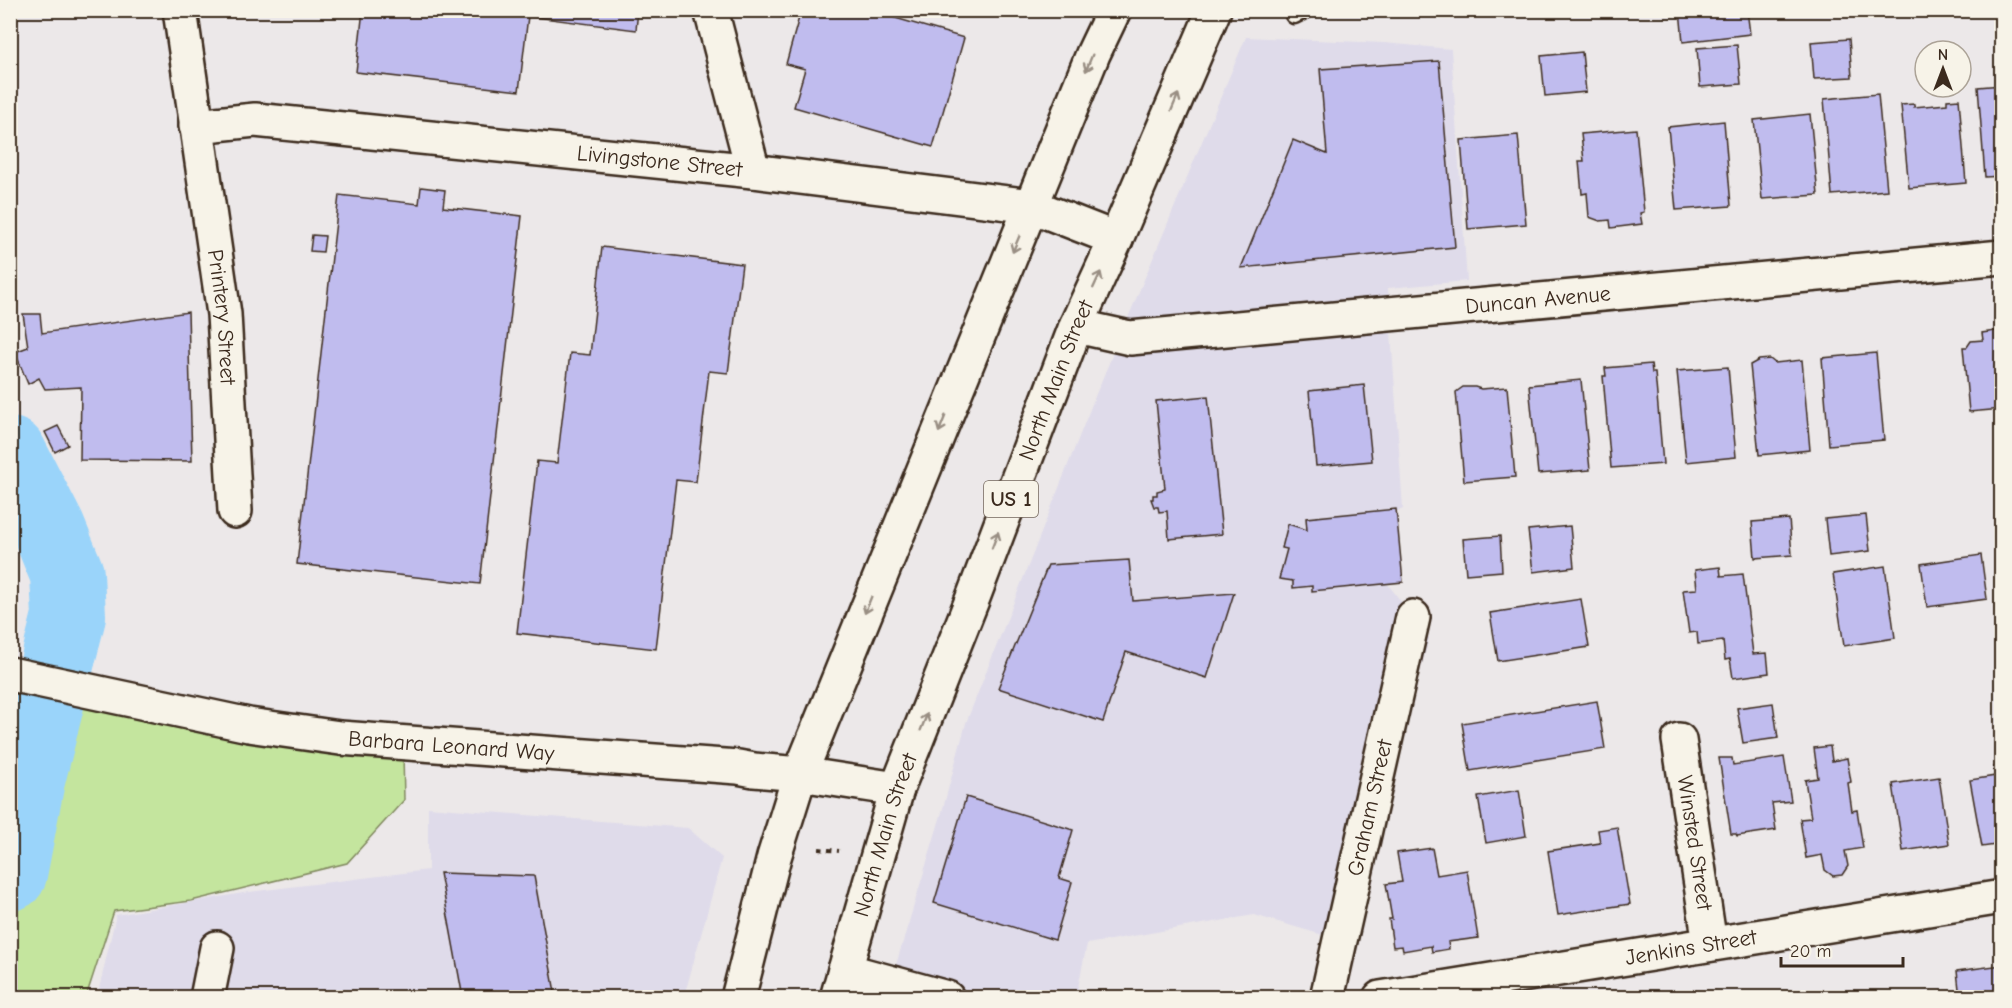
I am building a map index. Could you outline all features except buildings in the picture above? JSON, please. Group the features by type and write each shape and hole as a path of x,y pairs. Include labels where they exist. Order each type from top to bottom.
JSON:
{"street":[{"name":"Printery Street","path":"180,10 224,314 236,511"},
{"path":"711,10 753,171"},
{"path":"738,998 774,857 800,774 1093,54 1114,10"},
{"name":"North Main Street","path":"841,984 897,789 974,595 1076,326 1116,239 1214,10"},
{"name":"Livingstone Street","path":"196,126 255,120 753,171 1032,206 1116,239"},
{"name":"Duncan Avenue","path":"1076,326 1130,338 2001,257"},
{"name":"Graham Street","path":"1327,998 1413,617"},
{"name":"Barbara Leonard Way","path":"10,674 249,725 340,738 738,767 897,789"},
{"name":"Winsted Street","path":"1679,740 1710,944"},
{"name":"Jenkins Street","path":"1390,997 2001,897"},
{"path":"207,998 217,948"},
{"path":"841,984 947,998"}],"path":[{"path":"819,849 843,852"}],"shaded area":[{"path":"1246,37 1384,43 1451,49 1467,281 1388,288 1403,509 1368,523 1367,557 1429,638 1350,934 1340,940 1254,915 1087,944 1076,997 886,998 942,812 966,723 1096,394"},
{"path":"428,807 688,828 722,858 684,997 97,998 116,915 249,892 428,870"}],"green space":[{"path":"11,684 403,753 404,800 347,863 191,901 114,911 86,997 11,998"}],"waterway":[{"path":"10,454 49,530 67,574 69,616 28,780 10,874"}]}
